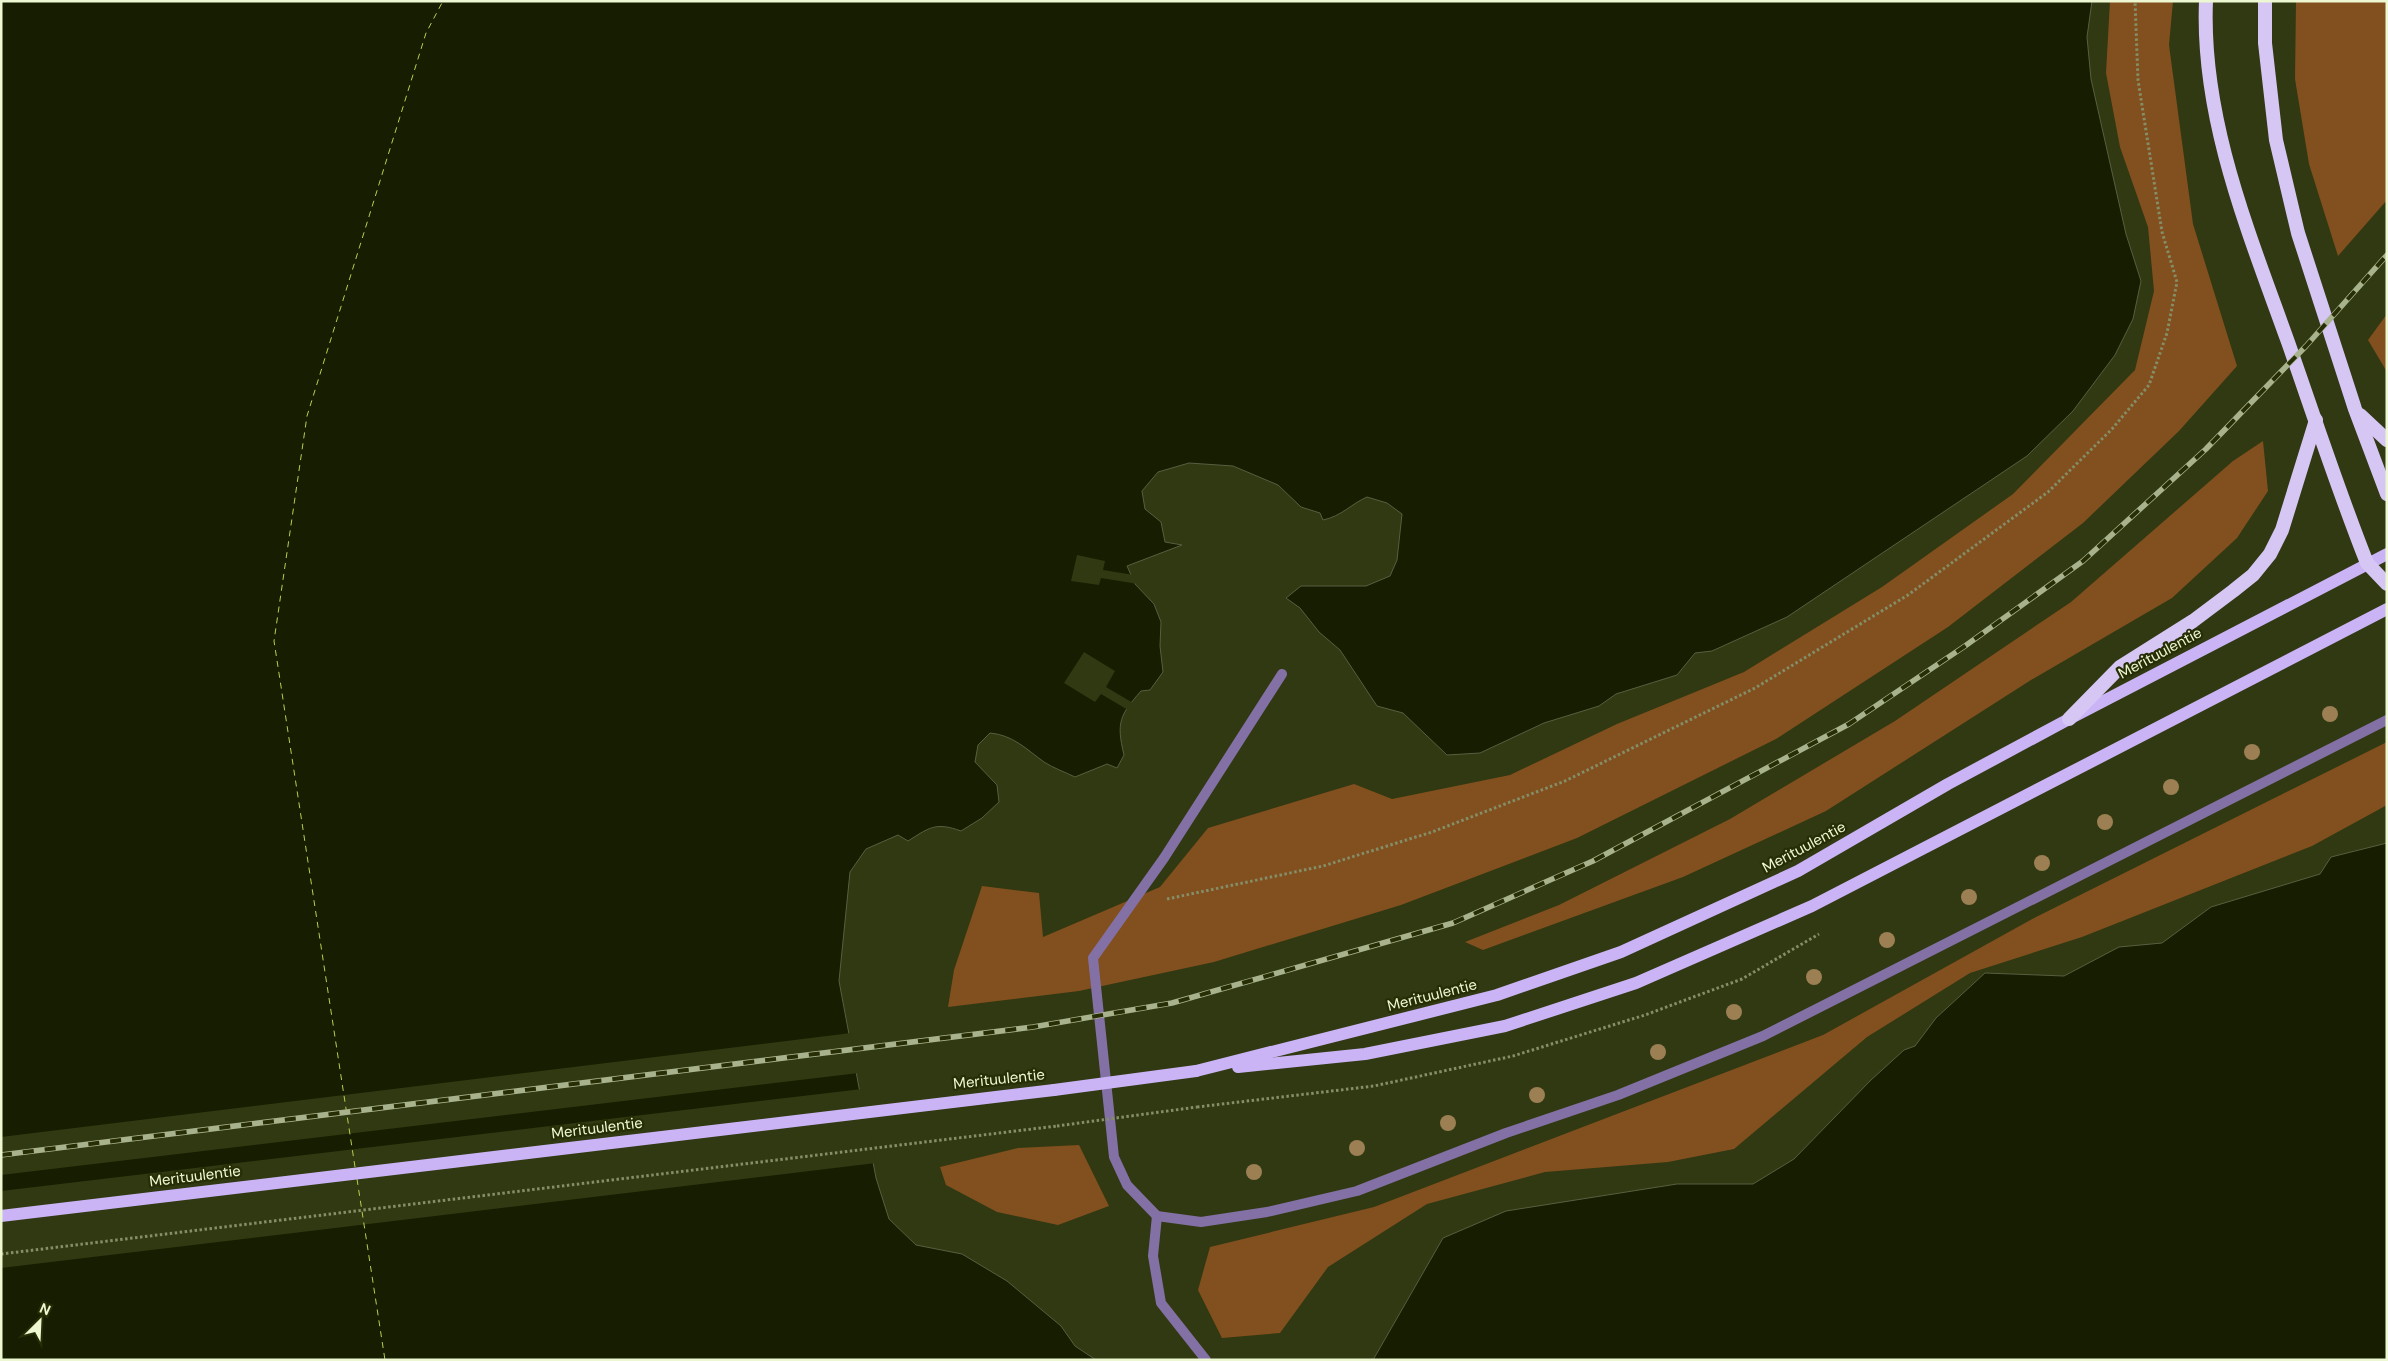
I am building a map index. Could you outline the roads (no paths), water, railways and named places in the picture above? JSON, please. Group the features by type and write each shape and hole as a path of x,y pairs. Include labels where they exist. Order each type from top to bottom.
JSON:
{"highway":[{"path":"2206,1 2206,48 2216,116 2234,189 2367,563 2387,584"},
{"path":"2265,1 2265,43 2276,140 2298,233 2355,409 2387,494"},
{"path":"2355,409 2387,440"},
{"path":"2070,719 2120,667 2194,621 2253,574 2270,554 2282,530 2316,420"}],"main road":[{"name":"Merituulentie","path":"1196,1070 1497,995 1621,952 1798,871 1948,784 2387,554"},
{"name":"Merituulentie","path":"1,1216 1054,1090 1196,1070 1365,1054 1505,1026 1636,983 1812,906 2387,609"}],"lane":[{"path":"1282,674 1164,858 1093,958 1114,1157 1127,1185 1157,1216 1201,1222 1267,1212 1357,1191 1506,1133 1618,1095 1763,1036 2387,720"},
{"path":"1157,1216 1153,1256 1162,1303 1206,1360"}],"railway":[{"path":"1,1155 1033,1027 1172,1003 1453,923 1593,861 1849,724 1965,646 2083,561 2206,449 2306,346 2387,255"}]}
